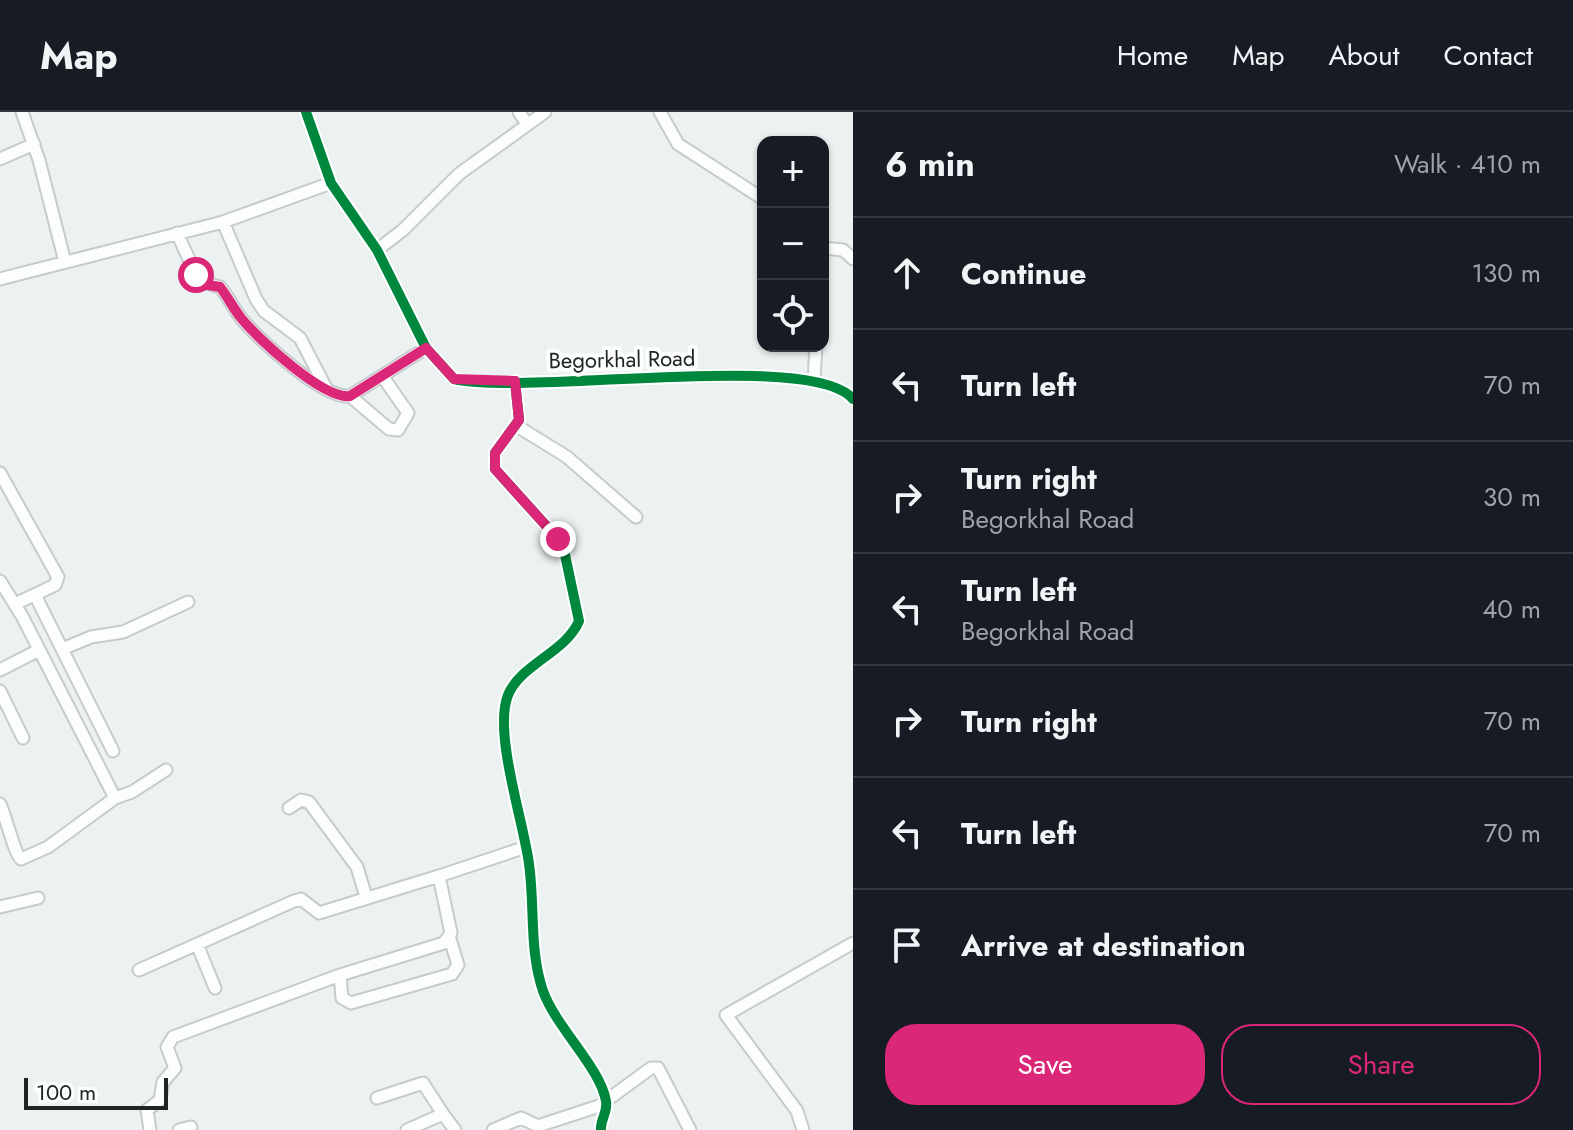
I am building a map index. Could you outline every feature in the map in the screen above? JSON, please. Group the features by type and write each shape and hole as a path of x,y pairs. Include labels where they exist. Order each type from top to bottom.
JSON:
{"street":[{"path":"22,112 34,144 65,262"},
{"name":"Begorkhal Road","path":"306,112 331,183 377,250 426,348 454,379 779,377 814,379 834,384 853,399"},
{"path":"519,112 527,124"},
{"path":"377,250 403,230 459,174 545,112"},
{"path":"660,112 678,144 757,195"},
{"path":"0,159 34,144"},
{"path":"0,279 223,222 331,183"},
{"path":"223,222 256,299 264,311 300,338 326,389"},
{"path":"177,233 199,281 220,287 244,322 294,368 336,396 350,396 426,348"},
{"path":"829,249 843,250 853,259"},
{"path":"814,379 816,352"},
{"path":"350,396 389,429 398,430 408,413 383,377"},
{"path":"515,381 520,413 517,426 495,453 495,469 558,539 579,616 577,626 517,683 507,700 510,770 526,847 535,956 542,986 559,1025 593,1073 607,1102 601,1130"},
{"path":"517,426 567,457 636,517"},
{"path":"0,473 58,577 55,585 15,604"},
{"path":"0,581 15,604 115,798"},
{"path":"35,595 113,751"},
{"path":"62,649 91,637 123,632 188,602"},
{"path":"0,670 39,650"},
{"path":"0,691 23,738"},
{"path":"0,804 11,826 14,852 21,859 48,847 115,798 124,796 166,770"},
{"path":"289,808 301,800 309,802 357,867 366,897"},
{"path":"139,970 301,899 319,913 526,847"},
{"path":"340,975 342,998 351,1003 452,974 458,965 439,876"},
{"path":"0,907 38,898"},
{"path":"150,1130 147,1110 160,1100 163,1082 175,1068 167,1047 173,1037 340,975 450,939"},
{"path":"803,1130 797,1111 727,1013 853,943"},
{"path":"197,944 215,988"},
{"path":"493,1130 526,1117 542,1125 607,1102 641,1075 658,1068 690,1130"},
{"path":"377,1098 423,1083 455,1130"},
{"path":"407,1130 443,1114"}],"cycle path":[{"path":"306,112 331,183 377,250 426,348 454,379 491,383 667,377 784,378 827,385 853,399"},
{"path":"515,381 519,420 495,453 495,469 558,539 564,550 579,621 564,641 514,684 504,711 504,732 529,864 539,975 549,1005 602,1088 606,1105 601,1130"}],"route":[{"path":"196,275 202,284 217,284 244,322 294,368 336,396 350,396 426,348 454,379 515,381 519,420 495,453 493,463 499,475 529,502 558,539"}]}
